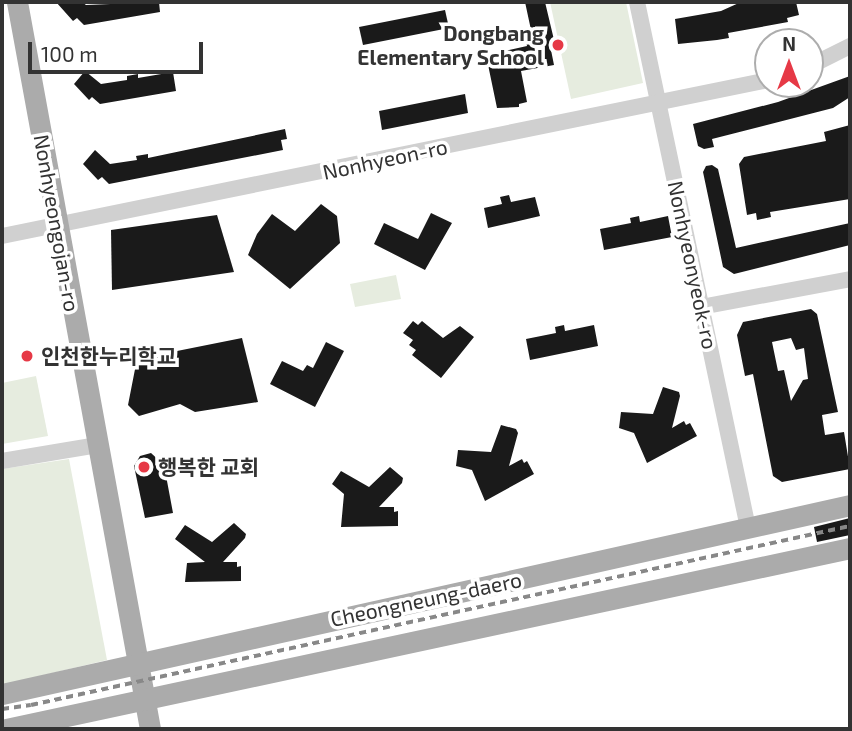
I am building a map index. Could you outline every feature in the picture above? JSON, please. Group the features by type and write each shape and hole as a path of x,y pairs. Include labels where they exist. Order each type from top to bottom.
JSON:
{"main road":[{"name":"Nonhyeongojan-ro","path":"17,2 150,729"},
{"name":"Cheongneung-daero","path":"2,694 850,505"},
{"name":"Cheongneung-daero","path":"6,729 850,548"}],"street":[{"name":"Nonhyeonyeok-ro","path":"637,2 748,528"},
{"path":"824,59 850,46"},
{"name":"Nonhyeon-ro","path":"2,236 754,83"},
{"path":"701,307 850,279"},
{"path":"2,461 98,445"}],"shaded area":[{"path":"550,2 626,2 643,83 571,99"},
{"path":"396,275 401,299 355,307 350,284"},
{"path":"36,376 48,436 2,444 2,383"},
{"path":"69,459 107,660 2,685 2,469"}],"building":[{"path":"56,2 82,2 86,5 159,2 160,12 84,25 77,18 73,21"},
{"path":"525,2 545,2 555,44 550,45 554,65 521,71 527,102 519,104 519,107 497,108 486,55 527,46 524,32 531,30"},
{"path":"741,2 796,2 799,15 787,18 788,22 728,33 729,38 678,44 675,19 721,11"},
{"path":"445,10 449,28 363,45 359,27"},
{"path":"85,71 101,84 127,80 127,76 138,74 138,78 173,72 176,91 100,104 92,97 89,100 74,84"},
{"path":"850,76 850,97 833,108 712,139 714,147 704,149 698,146 693,124 789,98 824,98 824,85"},
{"path":"465,94 468,113 382,130 379,111"},
{"path":"850,125 850,199 770,212 771,217 757,220 756,213 747,215 739,164 744,157 826,141 824,132"},
{"path":"285,129 287,139 281,140 283,150 109,184 102,177 98,180 83,164 95,150 110,164 137,160 136,156 148,154 148,158"},
{"path":"712,165 718,169 736,248 850,223 850,245 734,274 723,267 703,172 706,166"},
{"path":"509,195 511,202 535,197 540,216 488,228 484,208 502,204 500,197"},
{"path":"321,204 337,216 340,243 290,289 248,255 257,234 272,214 295,231"},
{"path":"431,213 452,223 425,270 374,244 384,223 418,239"},
{"path":"217,215 234,272 112,290 111,230"},
{"path":"639,216 640,222 668,216 672,237 604,250 600,229 631,223 630,218"},
{"path":"811,309 817,314 838,412 822,415 825,435 844,432 850,469 782,482 773,476 753,374 745,376 737,335 743,322","holes":["791,338 796,350 804,348 808,379 803,380 791,401 784,370 778,371 772,342"]},
{"path":"413,321 418,325 422,321 443,338 460,326 474,337 441,378 412,355 416,350 409,345 413,340 403,333"},
{"path":"564,325 565,331 594,325 598,346 530,360 526,339 556,333 555,327"},
{"path":"242,338 258,402 195,412 180,404 139,416 128,405 137,359"},
{"path":"326,342 344,351 315,407 270,384 282,361 303,371 307,365 313,368"},
{"path":"663,387 679,392 680,396 672,428 684,421 686,425 690,423 697,436 647,463 634,433 619,428 621,412 653,414"},
{"path":"501,425 516,429 518,433 509,466 522,459 524,463 527,461 534,474 485,501 472,470 456,466 458,450 491,452"},
{"path":"151,453 164,465 173,513 145,518 134,466 140,456"},
{"path":"390,467 403,478 402,483 379,507 394,507 394,512 398,511 398,526 341,527 344,494 332,484 341,471 369,487"},
{"path":"850,518 850,535 817,542 814,527"},
{"path":"234,523 246,534 245,538 223,562 237,562 237,567 241,566 241,581 185,582 187,563 205,562 175,539 185,525 212,542"}],"railway":[{"path":"2,709 31,705 850,526"}],"place":[{"name":"Dongbang Elementary School","path":"558,45"},
{"name":"인천한누리학교","path":"27,356"},
{"name":"행복한 교회","path":"144,467"}]}
